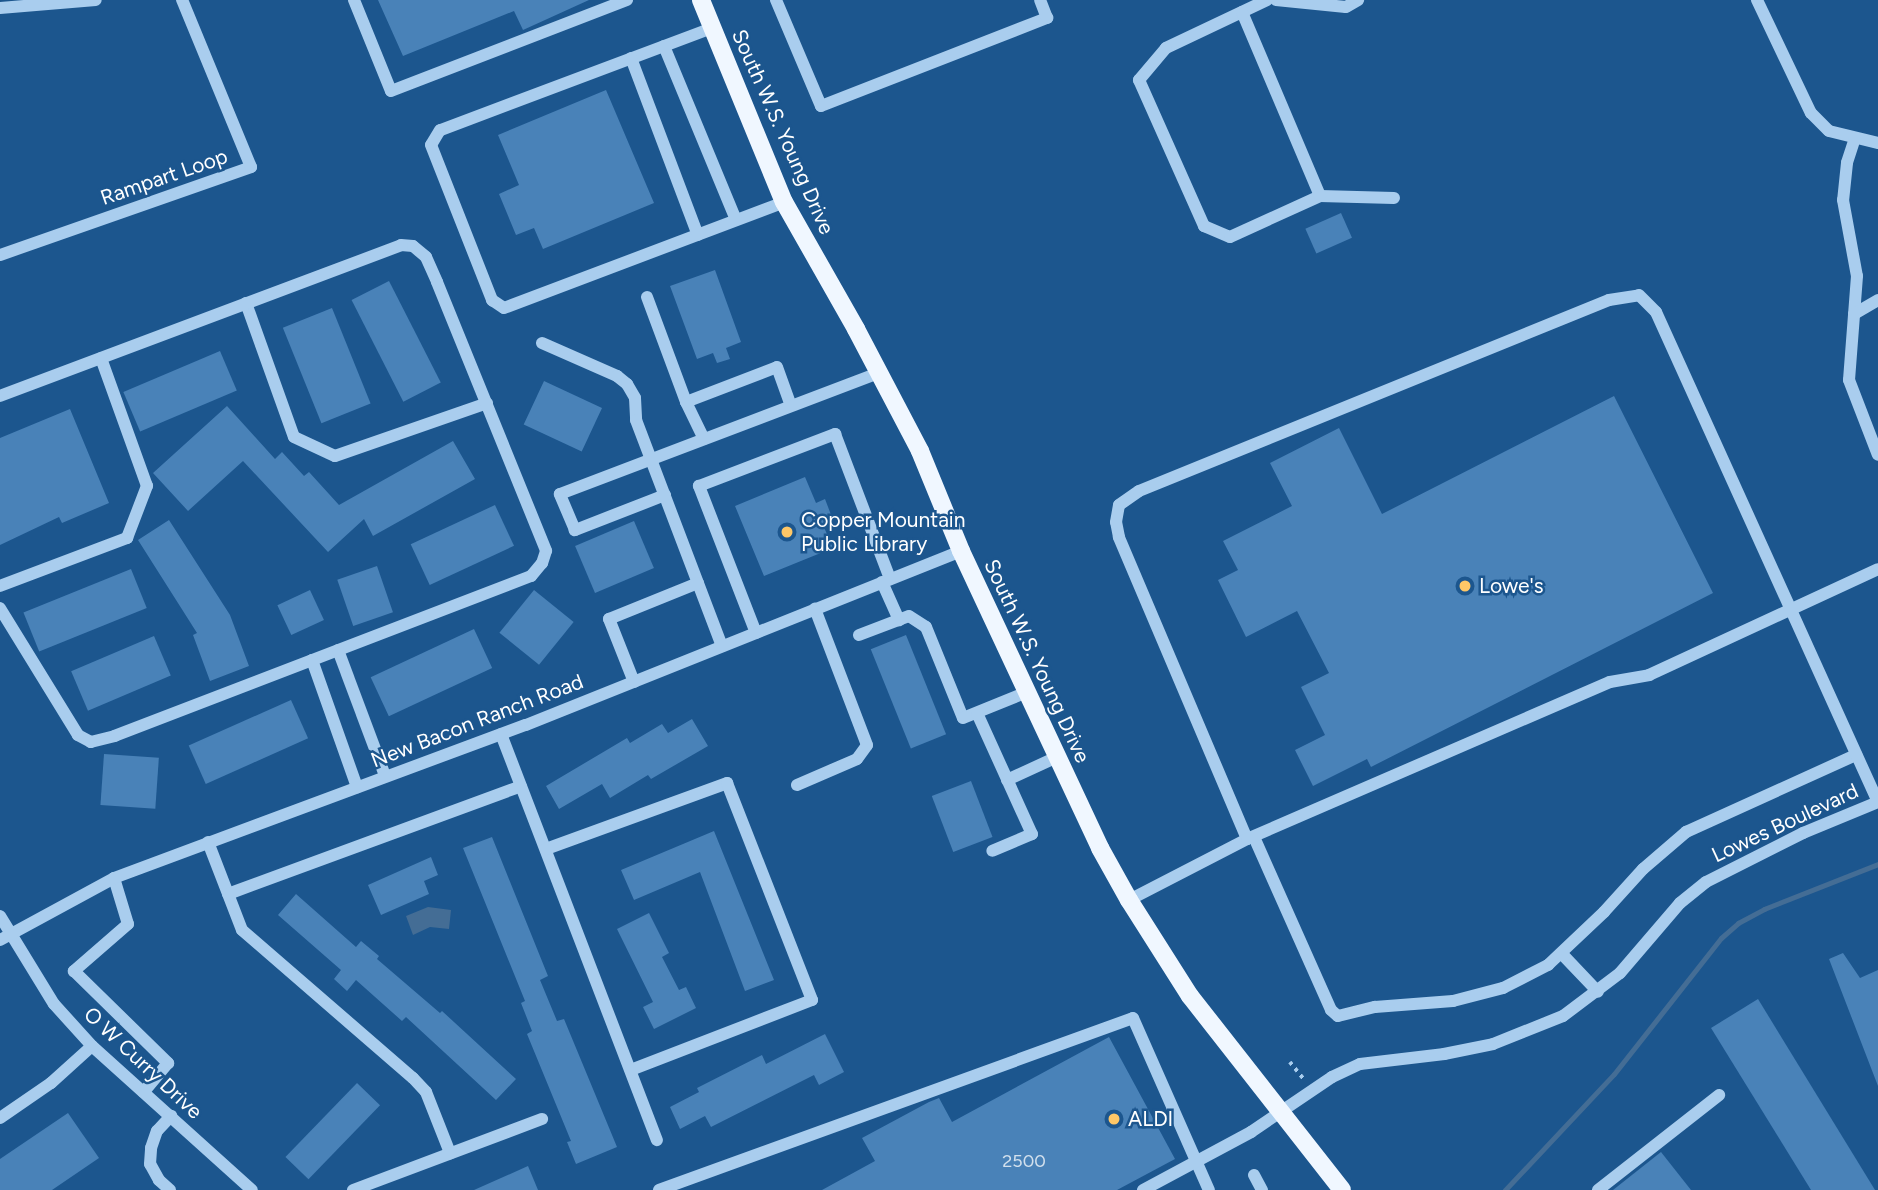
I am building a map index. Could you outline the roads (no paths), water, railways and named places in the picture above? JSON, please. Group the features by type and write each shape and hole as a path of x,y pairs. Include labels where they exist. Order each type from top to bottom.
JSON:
{"main road":[{"name":"South W.S. Young Drive","path":"701,0 784,202 920,451 961,551 1129,900 1190,996 1342,1190"}],"street":[{"path":"0,8 96,0"},
{"name":"Rampart Loop","path":"0,255 251,167 182,0"},
{"path":"354,0 391,91 627,0"},
{"path":"780,1 821,106 1047,18 1040,0"},
{"path":"1267,0 1166,48 1139,80 1204,226 1230,237 1320,196 1394,198"},
{"path":"1276,0 1346,7 1358,0"},
{"path":"1757,0 1811,113 1829,131 1878,143"},
{"path":"1242,12 1320,196"},
{"path":"712,28 440,130 431,145 492,300 504,309 784,202"},
{"path":"664,46 736,220"},
{"path":"631,58 698,235"},
{"path":"1855,138 1847,163 1843,200 1857,276 1849,380 1878,455"},
{"path":"0,396 401,245 413,246 426,257 546,551 542,563 531,576 114,736 91,742 78,736 0,608"},
{"path":"1856,755 1686,832 1643,869 1562,954 1528,976 1480,996 1454,1001 1375,1007 1338,1016 1325,1001 1119,537 1116,522 1119,505 1139,491 1609,300 1639,295 1656,312 1878,802"},
{"path":"647,298 686,402 705,439"},
{"path":"1854,314 1878,300"},
{"path":"246,303 294,437 335,456 487,403"},
{"path":"541,344 617,376 627,384 635,398 636,420 722,646"},
{"path":"0,586 127,538 146,486 101,358"},
{"path":"686,402 777,367 791,406"},
{"path":"665,495 575,530 560,494 879,373"},
{"path":"756,633 699,486 835,435 899,620"},
{"name":"New Bacon Ranch Road","path":"5,937 114,878 501,734 961,551"},
{"path":"1129,900 1251,838 1610,682 1649,675 1878,569"},
{"path":"634,681 609,619 698,583"},
{"path":"797,785 857,760 867,745 815,609"},
{"path":"859,635 909,616 926,627 963,718 1027,692"},
{"path":"338,650 385,776"},
{"path":"312,660 357,787"},
{"path":"977,712 1032,834 992,850"},
{"path":"501,734 657,1140"},
{"path":"1007,780 1058,757"},
{"path":"546,849 727,783 812,1000 631,1070"},
{"path":"228,894 521,786"},
{"name":"Lowes Boulevard","path":"1147,1189 1282,1114 1332,1077 1360,1064 1444,1054 1493,1044 1563,1016 1620,973 1680,903 1706,882 1791,838 1878,802"},
{"path":"208,842 242,930 426,1092 450,1153"},
{"path":"114,878 128,923 74,971 168,1063 144,1092"},
{"name":"O W Curry Drive","path":"0,916 5,937 54,1004 92,1046 171,1116 244,1187"},
{"path":"1562,954 1598,992"},
{"path":"659,1190 1133,1017 1209,1190"},
{"path":"0,1118 67,1070 92,1046"},
{"path":"1598,1190 1719,1095"},
{"path":"170,1190 159,1180 150,1164 150,1148 157,1131 171,1116"},
{"path":"353,1190 542,1119"},
{"path":"1254,1175 1262,1190"}],"water":[{"path":"428,907 451,910 449,929 430,927 413,935 406,916"}],"waterway":[{"path":"1505,1190 1614,1074 1721,938 1738,923 1764,909 1878,864"}],"place":[{"name":"Copper Mountain Public Library","path":"787,532"},
{"name":"Lowe's","path":"1465,586"},
{"name":"ALDI","path":"1114,1119"}]}
